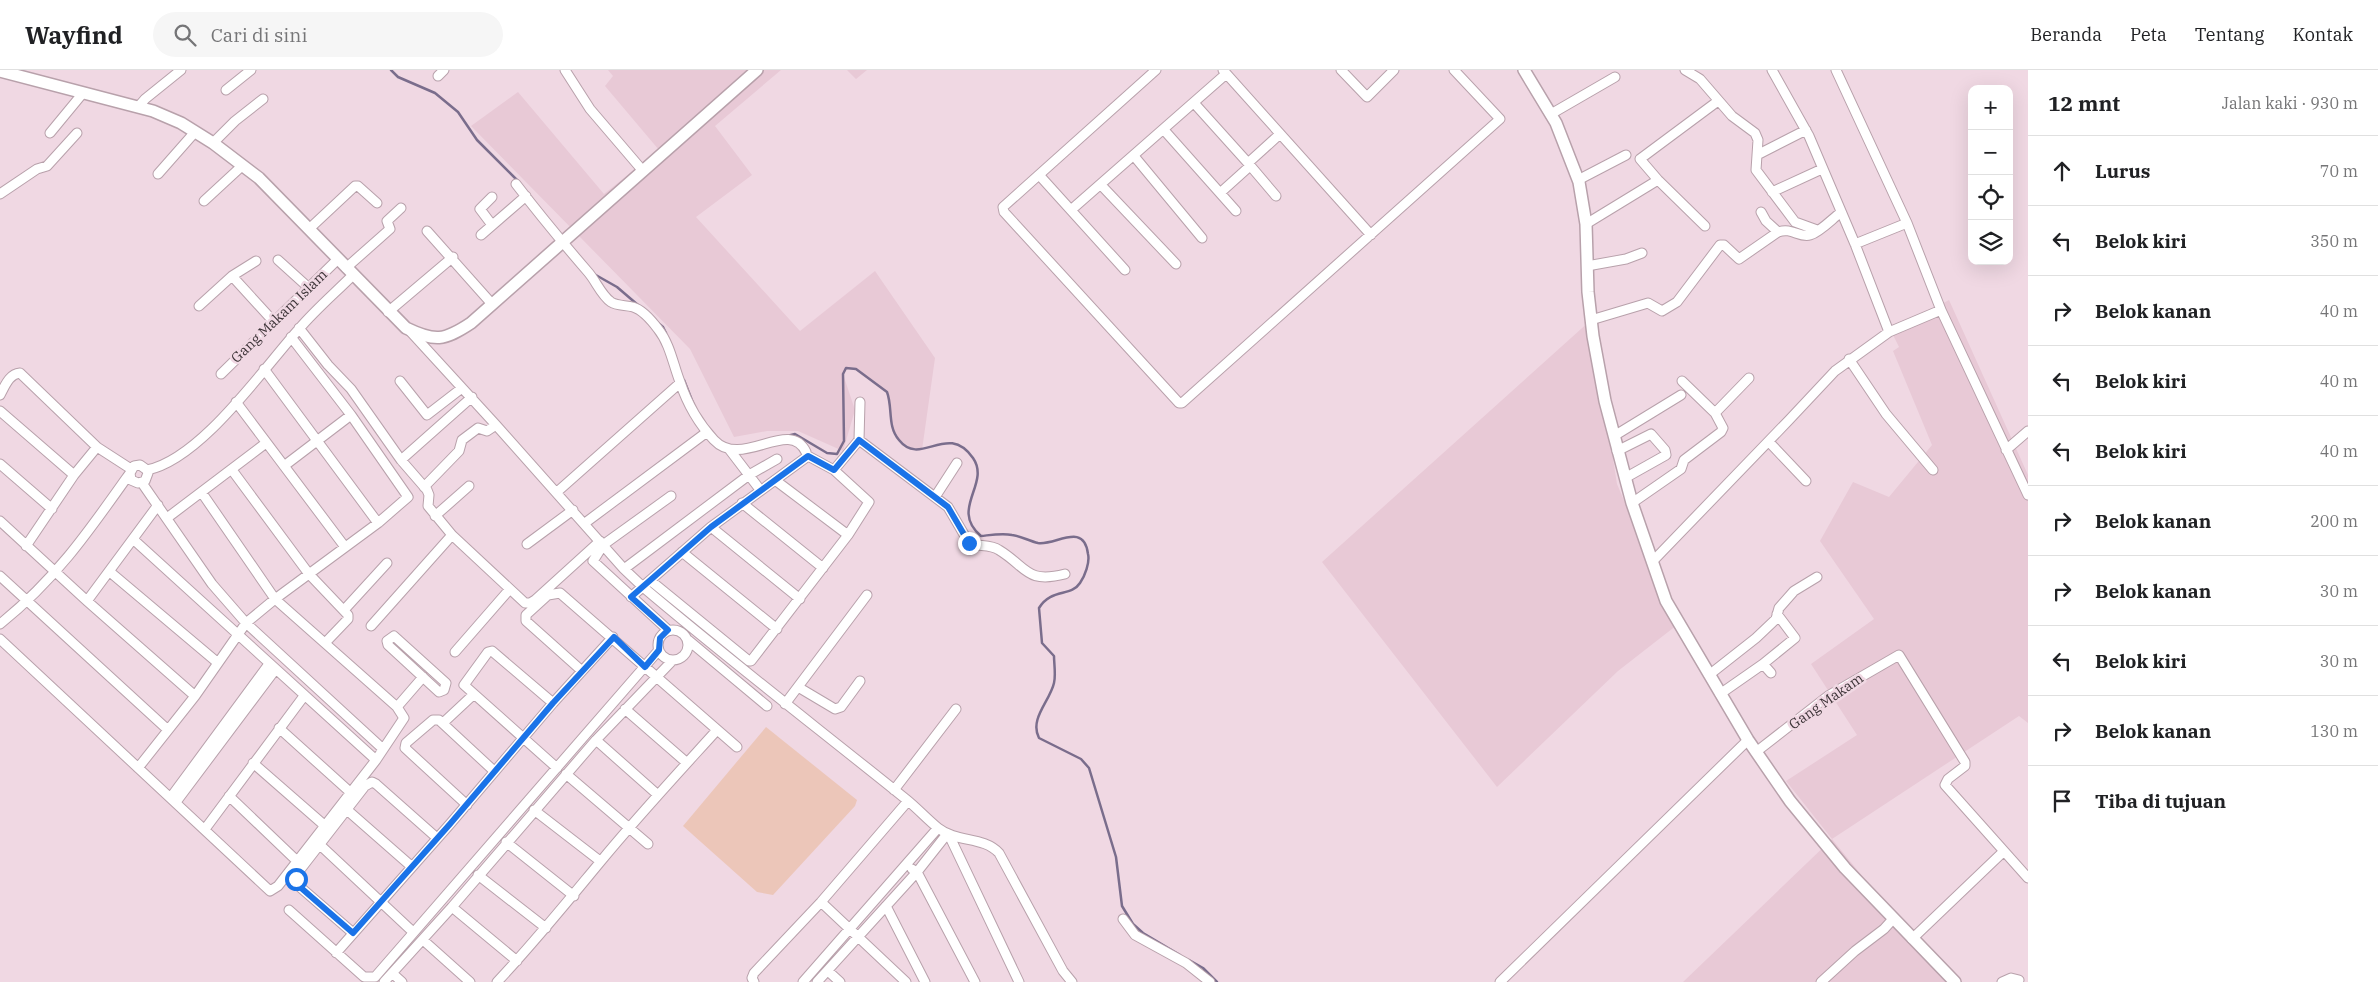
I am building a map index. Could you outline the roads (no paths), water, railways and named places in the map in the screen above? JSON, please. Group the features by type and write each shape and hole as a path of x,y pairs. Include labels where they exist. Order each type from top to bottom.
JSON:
{"main road":[{"path":"0,71 139,106 181,123 213,143 259,178 388,312 406,328 426,338 439,339 452,335 492,304 566,241 757,70"},
{"path":"1524,70 1551,114 1578,180 1586,224 1591,320 1605,401 1632,503 1666,601 1748,740 1790,801 1830,850 1893,919 1955,982"}],"street":[{"path":"139,106 181,70"},
{"path":"226,90 252,70"},
{"path":"565,70 590,109 643,171"},
{"path":"1156,70 1040,176 1003,207 1004,212 1179,403 1184,402 1500,119 1454,70"},
{"path":"1341,70 1363,96 1370,96 1394,70"},
{"path":"1684,70 1700,79 1716,102 1736,120 1755,133 1758,140 1756,170 1795,222 1814,232"},
{"path":"1772,70 1806,130 1855,244 1889,332"},
{"path":"1836,70 1907,223 1941,310 2028,495"},
{"path":"1071,210 1164,130 1224,72 1371,235"},
{"path":"1551,114 1614,77"},
{"path":"50,133 83,92"},
{"path":"213,143 235,121 263,99"},
{"path":"1194,102 1276,196"},
{"path":"1705,226 1640,161 1641,157 1716,102"},
{"path":"1164,130 1236,210"},
{"path":"1757,154 1806,130"},
{"path":"158,174 195,132"},
{"path":"0,194 51,163 77,133"},
{"path":"1220,193 1280,134"},
{"path":"1578,180 1626,155"},
{"path":"1134,156 1202,238"},
{"path":"204,201 243,165"},
{"path":"1772,192 1822,169"},
{"path":"1040,176 1125,270"},
{"path":"1586,224 1658,180"},
{"path":"516,184 566,241 611,302 641,311 659,330 666,342 680,383 706,432 720,446 740,450 788,438 801,443 806,452"},
{"path":"1101,185 1176,264"},
{"path":"309,229 355,186 358,186 377,203"},
{"path":"492,196 480,209 492,226"},
{"path":"481,235 526,196"},
{"path":"0,624 28,602 56,572 130,471 140,465 147,470 158,468 183,454 205,435 350,271 390,229 387,221 401,208"},
{"path":"1762,212 1766,221 1778,232"},
{"path":"1591,320 1648,303 1662,311 1677,302 1720,245 1724,245 1739,259 1778,232 1788,230 1803,235 1814,232 1840,212"},
{"path":"1855,244 1907,223"},
{"path":"427,231 453,257 492,304"},
{"path":"1587,266 1626,259 1642,253"},
{"path":"388,312 453,257"},
{"name":"Gang Makam Islam","path":"221,374 338,259"},
{"path":"278,260 309,288"},
{"path":"199,306 232,276 256,261"},
{"path":"232,276 274,322"},
{"path":"1652,562 1769,442 1817,388 1849,359 1889,332 1941,310"},
{"path":"299,328 328,365 351,389 401,460 424,486 429,495 428,506 435,516 452,535 524,603 530,603 601,543 672,496"},
{"path":"406,328 472,397 585,523 624,570 647,584 749,662 753,660 800,599 848,535 869,502 834,470 808,456 711,527 647,584 631,597"},
{"path":"138,768 194,696 246,623 275,599 378,523 408,496 351,415 291,337"},
{"path":"1849,359 1886,414 1933,470"},
{"path":"264,369 378,523"},
{"path":"0,395 10,378 14,374 20,373 97,447 130,471 134,482 142,483 212,584 246,623 383,749"},
{"path":"1715,413 1749,378"},
{"path":"1632,503 1681,469 1684,460 1721,432 1723,428 1715,413 1682,380"},
{"path":"400,381 427,415 462,388"},
{"path":"557,492 680,383"},
{"path":"1614,436 1681,395"},
{"path":"401,460 472,397"},
{"path":"236,402 345,548"},
{"path":"834,470 859,440 860,402"},
{"path":"0,411 74,475"},
{"path":"284,466 351,415"},
{"path":"424,486 459,451 462,440 478,428 487,431 496,425"},
{"path":"2006,450 2028,431"},
{"path":"585,523 706,432"},
{"path":"1617,451 1651,434 1665,450 1666,456 1664,459 1625,478"},
{"path":"859,440 948,507 969,543 999,550 1022,569 1036,577 1046,579 1064,574"},
{"path":"1769,442 1806,481"},
{"path":"167,518 266,443"},
{"path":"26,546 74,475 97,447"},
{"path":"730,449 758,487"},
{"path":"624,570 749,475 777,459"},
{"path":"935,497 957,463"},
{"path":"0,464 52,509"},
{"path":"142,483 148,477 147,470"},
{"path":"232,470 309,574 344,610 348,619 325,643"},
{"path":"775,480 848,535"},
{"path":"435,516 469,486"},
{"path":"0,639 270,891 278,886 376,760 404,718 396,707 275,599 202,493"},
{"path":"742,503 823,568"},
{"path":"87,601 134,540 158,505"},
{"path":"527,544 573,510"},
{"path":"0,521 194,696"},
{"path":"711,527 800,599"},
{"path":"371,626 452,535"},
{"path":"134,540 376,760"},
{"path":"601,543 593,560 668,630 687,634 766,688 948,835 967,841 980,841 993,847 999,853 1063,971 1072,982"},
{"path":"682,552 777,629"},
{"path":"344,610 387,564"},
{"path":"110,572 218,663"},
{"path":"0,576 168,730"},
{"path":"1710,675 1756,638 1776,619 1778,608 1794,591 1817,577"},
{"path":"647,584 687,634 767,706"},
{"path":"455,652 509,590"},
{"path":"582,671 526,621 526,615 548,594 560,593 614,637 645,667 737,746"},
{"path":"785,704 867,595"},
{"path":"1720,694 1763,664 1795,638 1777,614"},
{"path":"289,910 364,977 371,978 645,667 659,650 660,638 668,630"},
{"path":"384,982 423,940 596,740 656,676 673,660 684,656 689,646 687,634"},
{"path":"394,636 397,638 446,683 446,688 439,692 423,677 388,645 387,641 394,636"},
{"path":"336,953 553,703 614,637"},
{"path":"553,703 492,650 488,652 465,681 464,685 524,736 557,768"},
{"path":"659,650 662,655 673,660"},
{"name":"Gang Makam","path":"1756,752 1828,696 1899,655 1965,762 1965,766 1948,779 1945,785 2003,852"},
{"path":"1763,664 1771,673"},
{"path":"173,799 272,667"},
{"path":"396,707 423,677"},
{"path":"798,687 835,709 842,707 860,681"},
{"path":"758,698 766,688"},
{"path":"443,723 473,694"},
{"path":"205,829 304,696"},
{"path":"625,709 687,763"},
{"path":"894,790 956,709"},
{"path":"467,804 405,748 406,743 432,720 443,723 494,771"},
{"path":"279,728 350,792"},
{"path":"497,982 574,896 600,861 658,794 717,730"},
{"path":"596,740 658,794"},
{"path":"1500,982 1748,740"},
{"path":"253,763 324,825"},
{"path":"566,774 648,844"},
{"path":"353,933 296,883 296,875 346,809 372,782 437,838"},
{"path":"542,785 550,792"},
{"path":"229,796 298,861"},
{"path":"754,982 754,974 821,902 908,801"},
{"path":"346,809 411,866"},
{"path":"534,810 600,861"},
{"path":"803,982 938,828"},
{"path":"817,982 948,835"},
{"path":"948,835 1019,982"},
{"path":"506,842 574,896"},
{"path":"319,844 413,932"},
{"path":"1912,939 2003,852 2028,878"},
{"path":"907,864 917,872 975,982"},
{"path":"478,875 546,928"},
{"path":"821,902 906,982"},
{"path":"452,906 517,961"},
{"path":"886,906 925,982"},
{"path":"430,913 439,921"},
{"path":"1123,919 1135,935 1186,963 1210,982"},
{"path":"1821,982 1855,950 1884,929 1893,919"},
{"path":"423,940 470,982"},
{"path":"401,946 410,954"},
{"path":"828,971 840,982"},
{"path":"392,973 402,982"},
{"path":"2002,982 2011,978 2019,980"}],"waterway":[{"path":"391,70 398,77 435,93 458,112 477,140 518,181"},
{"path":"594,274 617,287 638,305"},
{"path":"657,322 666,333"},
{"path":"787,436 795,434 827,453 837,454 844,441 843,374 846,368 856,369 887,392 895,435 907,447 916,449 944,443 954,444 963,448 973,458 977,468 977,477 969,506 969,516 972,526 981,536 1008,534 1038,543 1075,537 1081,539 1085,544 1088,561 1080,583 1071,590 1049,598 1039,608 1042,643 1054,656 1055,677 1052,690 1038,717 1037,731 1039,738 1081,759 1089,768 1116,857 1122,906 1133,924 1143,933 1180,955"},
{"path":"684,380 693,403"},
{"path":"1189,960 1203,968 1217,982"}]}
